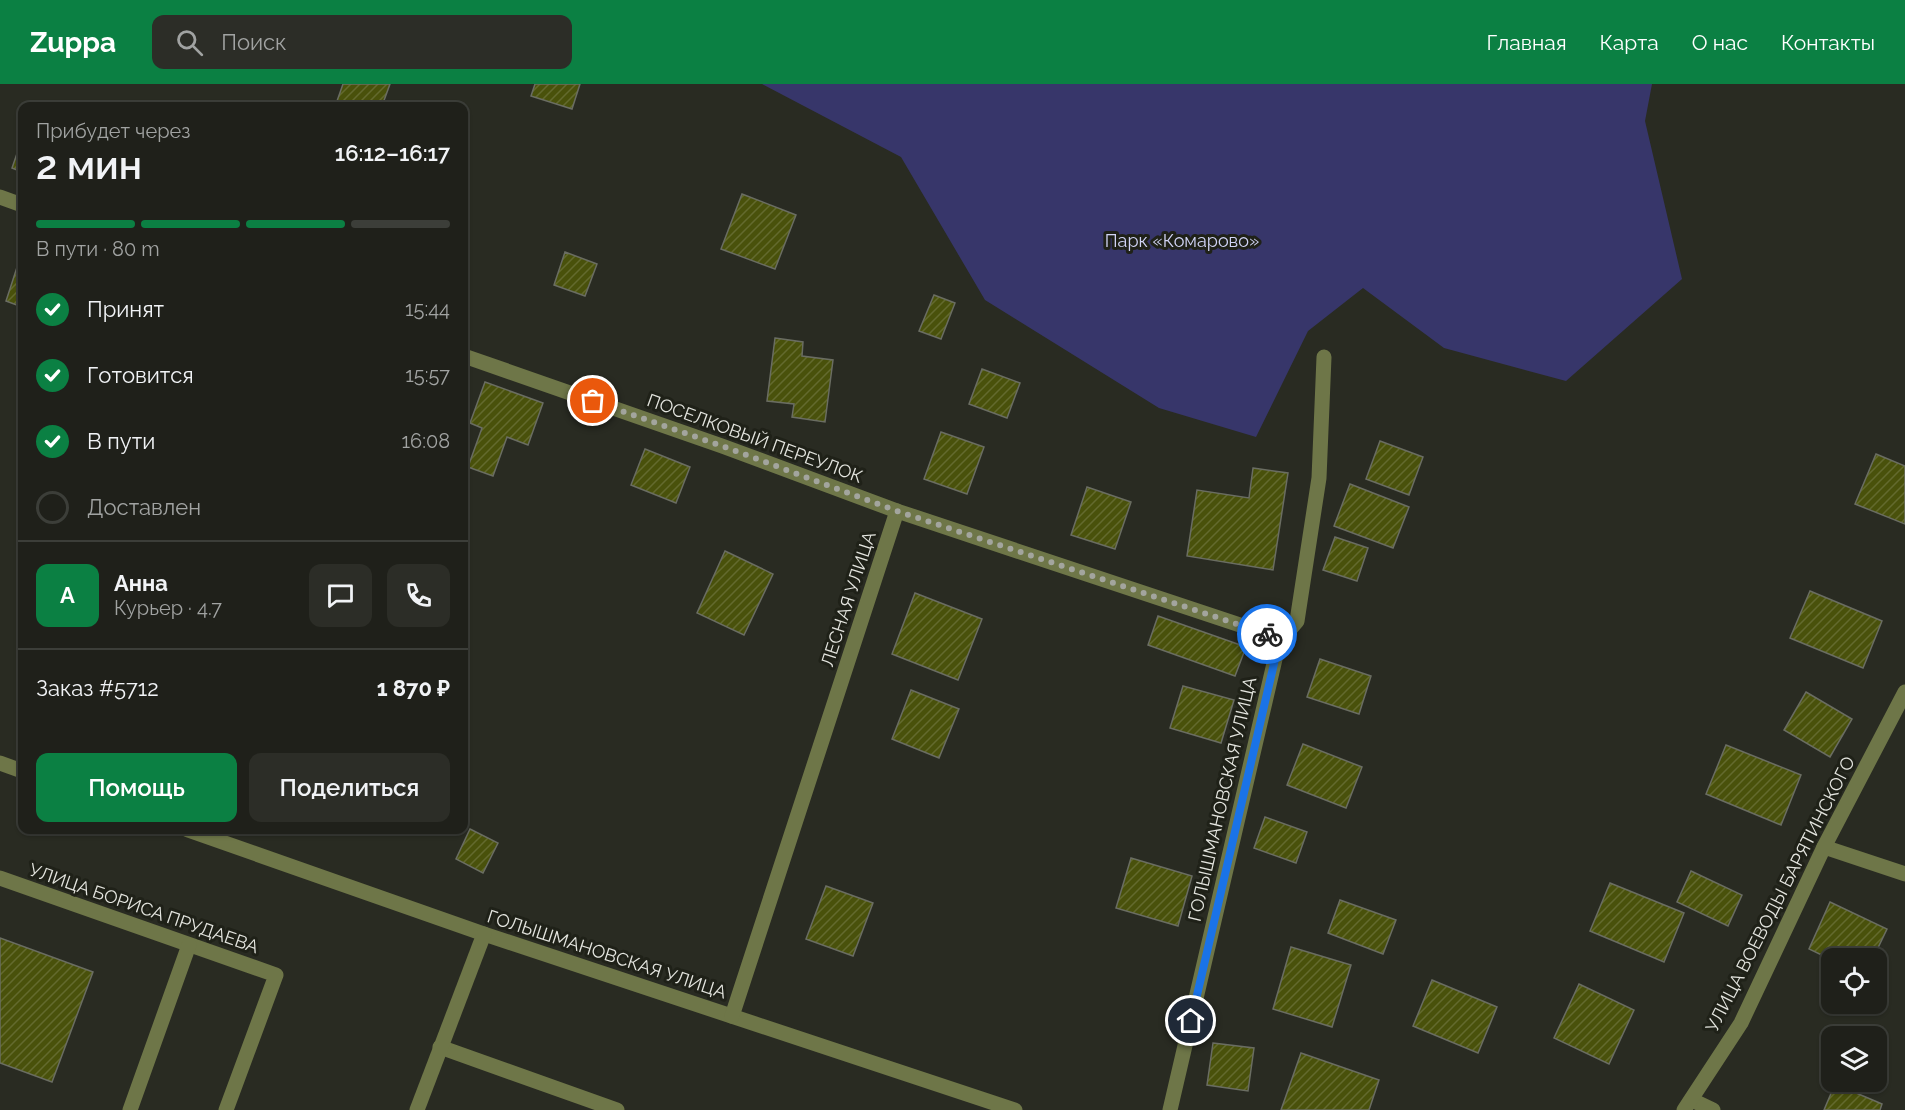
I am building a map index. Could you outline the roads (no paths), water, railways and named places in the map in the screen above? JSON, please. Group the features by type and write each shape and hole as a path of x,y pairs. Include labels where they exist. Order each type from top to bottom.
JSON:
{"street":[{"path":"0,197 18,204"},
{"name":"ПОСЕЛКОВЫЙ ПЕРЕУЛОК","path":"468,357 722,446 897,511"},
{"name":"ГОЛЫШМАНОВСКАЯ УЛИЦА","path":"1170,1110 1279,642 1297,621 1319,478 1324,357"},
{"path":"897,511 1282,639"},
{"name":"ЛЕСНАЯ УЛИЦА","path":"732,1016 897,511"},
{"name":"УЛИЦА ВОЕВОДЫ БАРЯТИНСКОГО","path":"1688,1105 1741,1023 1824,847 1905,692"},
{"path":"0,763 18,770"},
{"name":"ГОЛЫШМАНОВСКАЯ УЛИЦА","path":"199,834 484,934 1015,1110"},
{"path":"1824,847 1905,874"},
{"name":"УЛИЦА БОРИСА ПРУДАЕВА","path":"0,878 276,975 226,1110"},
{"path":"417,1110 484,934"},
{"path":"130,1110 189,945"},
{"path":"440,1047 617,1110"},
{"path":"1688,1105 1713,1110"}],"park label":[{"name":"Парк «Комарово»","path":"1182,240"}]}
